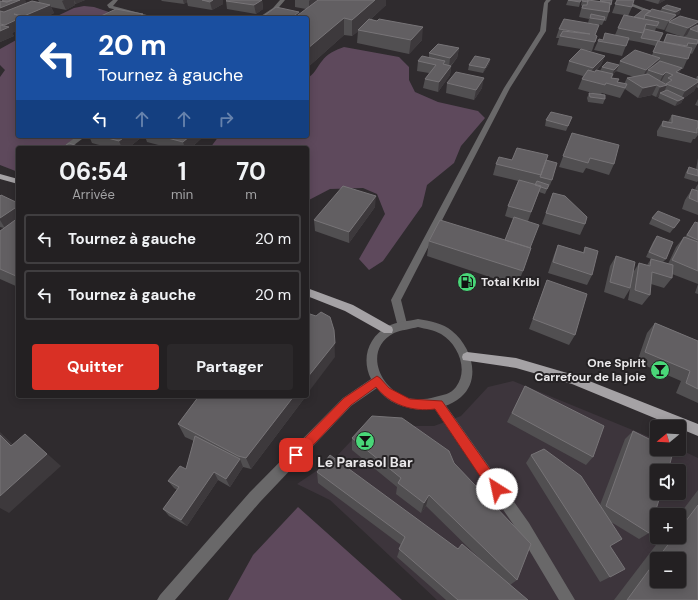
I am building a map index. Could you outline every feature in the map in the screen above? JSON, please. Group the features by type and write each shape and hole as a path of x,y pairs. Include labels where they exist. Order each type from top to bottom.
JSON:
{"main road":[{"path":"0,176 16,181"},
{"path":"309,293 350,308 388,330"},
{"path":"467,357 516,363 574,380 698,430"}],"street":[{"path":"116,0 109,5 111,7 147,16"},
{"path":"264,16 275,9 283,0"},
{"path":"402,324 396,300 485,128 507,88 543,31 546,3 550,0"},
{"path":"618,0 665,18"},
{"path":"69,146 79,138"},
{"path":"418,323 434,326 448,333 460,344 467,357 468,372 463,386 453,397 438,404 424,406 410,404 396,399 385,391 377,381 371,367 371,352 377,340 388,330 402,324 418,323"},
{"path":"164,600 255,497 320,430 348,402 377,381"},
{"path":"438,404 524,528 567,600"}],"shaded area":[{"path":"84,6 94,7 115,14 113,16 57,16 74,8"},
{"path":"16,40 16,138 75,138 64,146 16,146 16,171 0,165 0,77 5,70 0,65 0,49"},
{"path":"344,47 399,57 409,67 409,80 415,92 438,102 478,111 485,118 461,146 454,163 427,185 422,206 383,261 369,270 359,259 385,214 377,194 363,188 330,189 309,200 309,146 212,146 218,138 309,138 309,77 314,73 326,56"},
{"path":"513,381 650,437 650,456 686,456 686,452 698,458 698,600 437,600 330,500 297,484 334,459 369,422 390,426 434,426 461,416 488,387"},
{"path":"298,507 402,600 228,600 253,555"}],"building":[{"path":"12,0 7,2 2,1"},
{"path":"12,0 20,0 0,8 0,1 7,2"},
{"path":"202,0 213,0 210,2"},
{"path":"262,0 254,5 226,1"},
{"path":"318,0 375,0 352,20 344,18 309,47 309,16 297,16"},
{"path":"568,0 581,0 580,2"},
{"path":"588,0 610,3 609,12 582,8 583,5 587,5"},
{"path":"612,0 611,5 610,3 600,1"},
{"path":"617,0 634,0 632,7 615,4"},
{"path":"32,1 50,5 24,16 14,14 19,16 16,16 16,20 5,25 0,24 0,11 4,12"},
{"path":"667,5 681,9 676,12 662,8"},
{"path":"276,7 299,12 294,16 264,16"},
{"path":"116,9 143,14 140,16 101,16"},
{"path":"644,9 651,11 645,15 644,19 634,17"},
{"path":"652,9 676,15 669,21 645,15"},
{"path":"591,14 605,17 604,20 590,18"},
{"path":"624,15 659,22 657,26 646,24 643,33 618,28"},
{"path":"680,16 698,22 688,28 669,22"},
{"path":"369,19 377,21 379,19 423,27 411,40 358,30"},
{"path":"564,19 599,25 595,35 597,36 595,42 560,36 563,31 590,34 559,29"},
{"path":"0,25 9,27 0,31"},
{"path":"698,25 698,32 690,29"},
{"path":"645,29 663,33 659,41 641,38"},
{"path":"605,33 629,38 626,46 598,41 599,39 603,40"},
{"path":"667,34 698,40 697,44 688,43 687,46 664,42"},
{"path":"658,41 692,48 688,59 653,52"},
{"path":"438,44 459,48 450,58 429,53"},
{"path":"581,49 605,56 593,68 569,61"},
{"path":"635,50 660,58 646,70 620,61"},
{"path":"422,56 445,61 443,64 451,66 439,82 425,79 436,65 418,61"},
{"path":"475,56 490,59 485,68 469,65"},
{"path":"660,61 682,68 676,72 698,80 698,82 685,91 666,84 672,80 668,78 673,75 666,72 663,75 648,70"},
{"path":"607,62 619,65 614,70 602,67"},
{"path":"588,70 595,72 596,70 613,74 611,78 619,79 617,82 627,84 625,88 582,79"},
{"path":"456,72 484,78 476,90 447,83"},
{"path":"648,74 667,85 660,87 657,85 643,88 627,78"},
{"path":"667,90 684,98 678,101 660,93"},
{"path":"589,93 605,95 605,99 590,97"},
{"path":"551,112 572,117 568,126 546,120"},
{"path":"672,115 698,121 697,133 662,126 663,121 672,123"},
{"path":"572,133 619,145 614,164 590,158 588,163 563,156"},
{"path":"108,138 123,138 119,141"},
{"path":"168,138 188,138 183,142"},
{"path":"69,143 77,146 65,146"},
{"path":"517,148 548,155 541,175 496,164 499,157 512,160"},
{"path":"546,160 557,163 552,180 540,177"},
{"path":"689,167 698,170 698,176 687,173"},
{"path":"519,180 541,186 531,212 508,206"},
{"path":"537,181 549,185 547,189 535,185"},
{"path":"343,186 376,196 349,232 314,220"},
{"path":"692,189 698,191 698,202 689,198"},
{"path":"553,193 565,196 587,217 585,224 546,213"},
{"path":"1,195 16,202 16,207 0,218"},
{"path":"658,211 680,220 674,228 652,218"},
{"path":"514,217 539,225 530,248 505,240"},
{"path":"16,219 16,276 0,269 0,231"},
{"path":"440,220 531,248 523,271 429,241"},
{"path":"695,222 698,223 698,240 687,235"},
{"path":"657,236 673,242 666,259 649,252"},
{"path":"684,237 698,242 698,271 672,260"},
{"path":"558,245 584,253 585,247 598,251 592,275 553,262"},
{"path":"616,256 635,262 630,288 610,282"},
{"path":"651,259 673,265 672,278 652,272 650,295 635,290 639,263 650,266"},
{"path":"547,280 587,294 575,335 533,319"},
{"path":"321,312 330,317 334,330 335,343 309,376 309,314 316,316"},
{"path":"655,323 698,341 698,389 686,383 690,371 645,352"},
{"path":"525,386 604,426 593,457 512,413"},
{"path":"198,398 292,398 246,458 238,456 178,424"},
{"path":"372,416 402,418 449,451 454,463 531,544 517,580 429,495 424,503 398,483 401,478 352,438"},
{"path":"633,431 650,440 650,456 672,456 670,464 650,464 650,500 659,500 656,508 650,508 649,533 606,506"},
{"path":"25,434 47,454 0,496 0,435 11,446"},
{"path":"195,436 240,459 226,479 214,472 181,520 163,509 179,487 168,481 180,466 186,469"},
{"path":"544,449 581,476 622,539 610,546 625,569 610,577 531,455"},
{"path":"330,455 458,549 462,544 528,600 458,600 399,549 405,537 317,472"},
{"path":"698,505 698,600 627,600 650,569 650,588 686,588 686,552 662,552 669,544 686,544 686,521"}],"place":[{"name":"Total Kribi","path":"467,282"},
{"name":"One Spirit Carrefour de la joie","path":"660,370"},
{"name":"Le Parasol Bar","path":"365,441"}],"route":[{"path":"296,455 348,402 377,381 385,391 396,399 410,404 424,406 438,404 497,489"}]}
